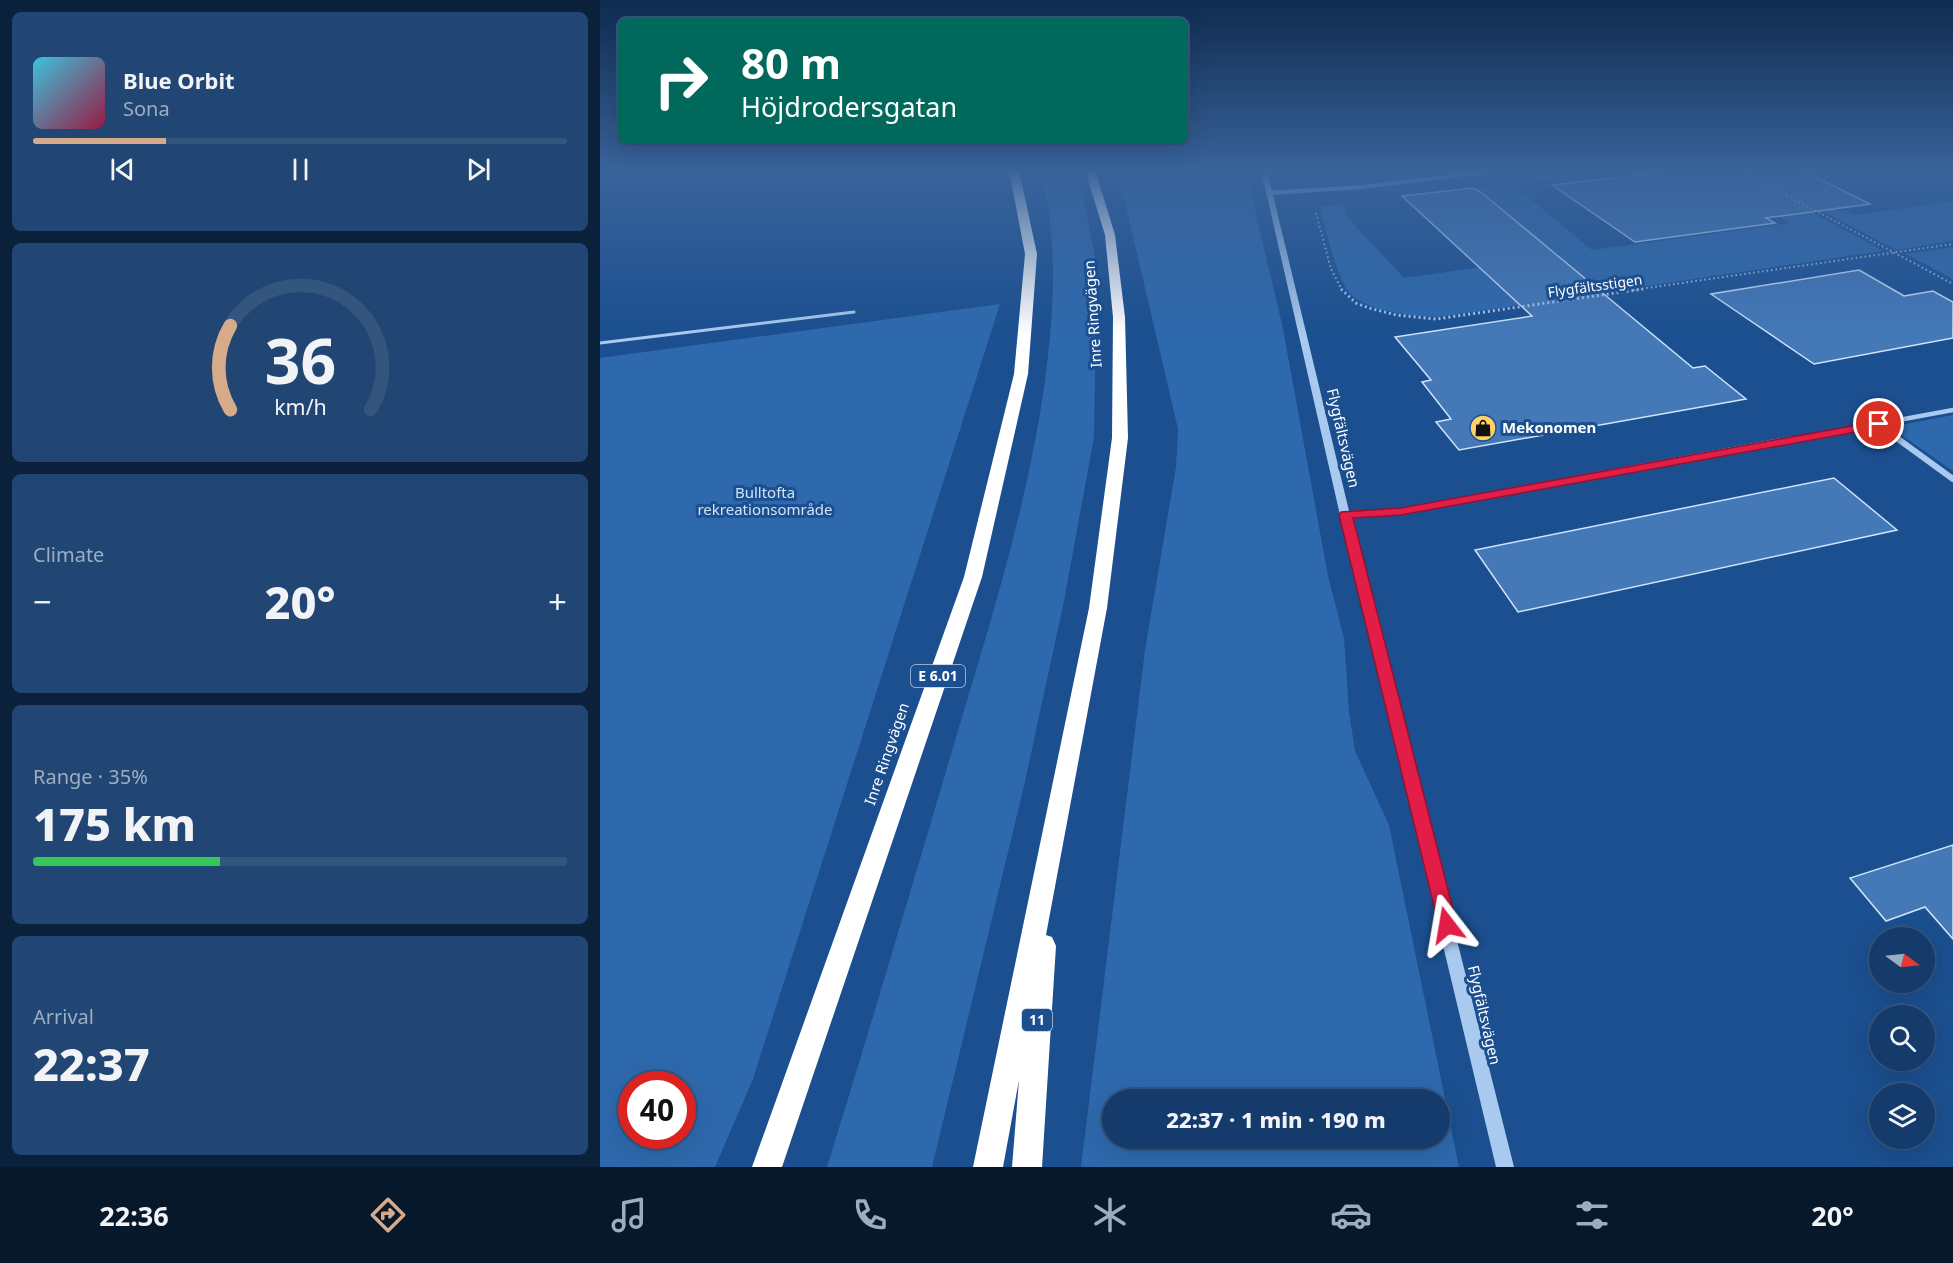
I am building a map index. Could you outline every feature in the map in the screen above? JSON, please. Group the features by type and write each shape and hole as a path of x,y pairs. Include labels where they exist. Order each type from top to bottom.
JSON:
{"highway":[{"name":"Inre Ringvägen","path":"767,1167 973,577 1021,374 1031,254 1025,224"},
{"name":"Inre Ringvägen","path":"988,1167 1048,872 1098,608 1120,438 1119,317 1110,235 1107,224"},
{"name":"11","path":"1027,1167 1048,872"}],"street":[{"name":"Flygfältsvägen","path":"1277,224 1294,288 1345,515 1505,1167"},
{"path":"1345,515 1401,511 1953,410"},
{"path":"1879,424 1953,478"}],"lane":[{"path":"600,343 854,312"}],"path":[{"name":"Flygfältsstigen","path":"1319,224 1337,283 1358,303 1416,317 1436,319 1953,244"},
{"path":"1842,224 1953,284"}],"green space":[{"path":"1050,224 1089,224 1097,267 1094,437 1064,601 1024,786 932,1167 827,1167 991,620 1028,477 1045,381 1051,328"},
{"path":"1130,224 1259,224 1283,329 1328,576 1344,638 1349,712 1355,751 1389,825 1443,1089 1102,1089 1102,1149 1450,1149 1450,1123 1459,1167 1081,1167 1145,650 1176,467 1178,429"},
{"path":"1324,224 1354,224 1404,278 1560,256 1521,224 1561,224 1592,250 1779,224 1834,224 1883,251 1439,317 1388,311 1362,302 1352,295 1345,287 1338,270"},
{"path":"1848,224 1953,224 1953,241 1896,250"},
{"path":"1953,247 1953,279 1906,254"},
{"name":"Bulltofta rekreationsområde","path":"1000,304 753,1079 715,1167 600,1167 600,358"},
{"path":"1953,415 1953,471 1890,427"}],"building":[{"path":"1433,224 1520,224 1693,368 1705,366 1746,399 1459,450 1436,422 1451,419 1422,382 1431,380 1395,337 1532,316"},
{"path":"1609,224 1764,224 1635,242"},
{"path":"1859,270 1904,296 1933,291 1953,302 1953,338 1814,364 1711,294"},
{"path":"1834,478 1897,530 1518,612 1475,550"},
{"path":"1953,845 1953,939 1925,907 1886,921 1850,878"}],"place":[{"name":"Mekonomen","path":"1483,428"}],"route":[{"path":"1447,925 1345,515 1401,511 1879,424"}]}
